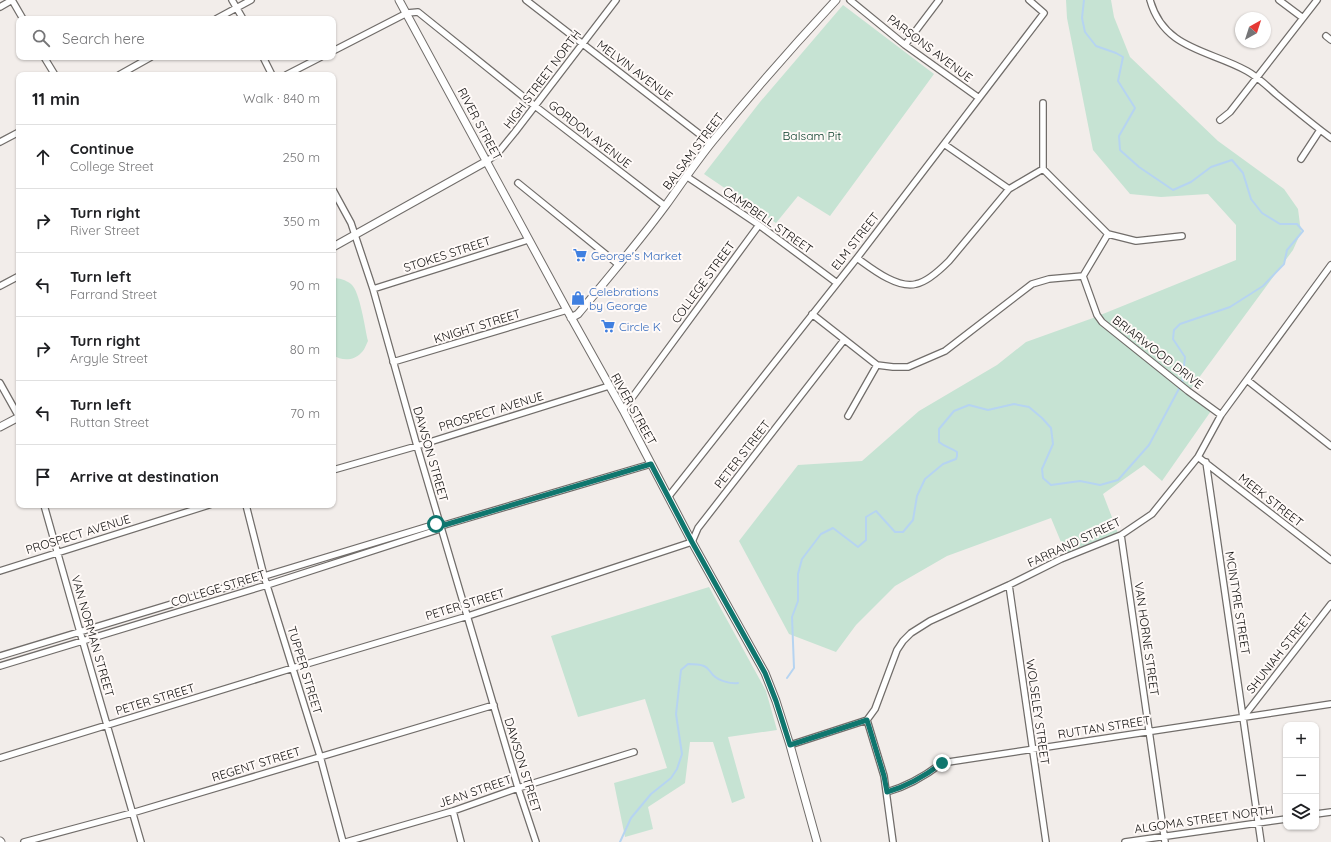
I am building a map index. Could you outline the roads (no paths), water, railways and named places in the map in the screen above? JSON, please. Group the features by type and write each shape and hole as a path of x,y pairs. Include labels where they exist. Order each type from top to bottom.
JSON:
{"main road":[{"name":"RIVER STREET","path":"399,0 566,310 669,496 692,542 765,673 776,701 790,745 815,840"},
{"name":"BALSAM STREET","path":"571,318 578,314 619,265 665,206 711,143 800,38 836,0"},
{"name":"HIGH STREET NORTH","path":"336,245 487,161"},
{"path":"0,427 16,419"}],"street":[{"path":"0,7 12,0 20,16"},
{"path":"232,0 242,16"},
{"path":"221,16 251,0"},
{"name":"MELVIN AVENUE","path":"526,0 711,143"},
{"name":"HIGH STREET NORTH","path":"487,161 497,154 616,0"},
{"name":"PARSONS AVENUE","path":"850,0 905,45 979,98"},
{"path":"905,45 939,0"},
{"name":"ELM STREET","path":"669,496 857,258 1044,13 1029,0"},
{"path":"1150,0 1159,19 1168,32 1179,41 1247,71 1331,138"},
{"path":"1279,0 1303,18"},
{"path":"1220,120 1230,112 1317,0"},
{"name":"GORDON AVENUE","path":"406,13 418,12 535,106 665,206"},
{"path":"336,49 406,13"},
{"path":"1326,36 1331,40"},
{"path":"46,60 53,72"},
{"path":"124,72 146,60"},
{"path":"264,60 270,72"},
{"path":"292,72 315,60"},
{"path":"1043,103 1043,169 1108,234 1136,241 1182,236"},
{"path":"1301,159 1320,130"},
{"path":"0,142 16,134"},
{"path":"944,144 1009,189"},
{"path":"857,258 882,276 896,282 912,285 918,284 940,270 949,261 1009,189 1043,169"},
{"name":"CAMPBELL STREET","path":"686,176 759,225 837,283"},
{"path":"518,183 619,265"},
{"name":"DAWSON STREET","path":"336,196 351,223 372,289 518,788 536,842"},
{"name":"COLLEGE STREET","path":"622,410 759,225"},
{"path":"812,314 877,366 908,367 945,351 1032,284 1049,279 1083,276 1108,234"},
{"name":"STOKES STREET","path":"372,289 528,240"},
{"name":"FARRAND STREET","path":"867,720 875,709 897,650 911,633 930,621 1009,585 1061,559 1121,535 1152,514 1198,457 1221,415 1331,264"},
{"name":"BRIARWOOD DRIVE","path":"1083,276 1097,316 1102,322 1188,391 1221,415"},
{"path":"0,286 16,278"},
{"name":"KNIGHT STREET","path":"393,362 566,310"},
{"name":"PETER STREET","path":"0,758 468,616 692,542 698,528 844,340"},
{"path":"848,416 877,366"},
{"path":"1247,380 1331,446"},
{"path":"0,383 16,412"},
{"name":"PROSPECT AVENUE","path":"336,469 417,446 609,386"},
{"name":"MEEK STREET","path":"1198,457 1331,560"},
{"name":"MCINTYRE STREET","path":"1206,462 1244,716 1261,842"},
{"name":"COLLEGE STREET","path":"0,666 267,585 437,530 441,526 651,464"},
{"name":"VAN NORMAN STREET","path":"45,508 141,842"},
{"name":"PROSPECT AVENUE","path":"0,571 200,508"},
{"name":"TUPPER STREET","path":"247,508 264,576 345,842"},
{"name":"COLLEGE STREET","path":"0,656 209,594 436,524 441,526"},
{"name":"VAN HORNE STREET","path":"1121,535 1165,839"},
{"name":"WOLSELEY STREET","path":"1009,585 1046,842"},
{"path":"209,594 210,602"},
{"name":"SHUNIAH STREET","path":"1244,716 1331,604"},
{"name":"RUTTAN STREET","path":"887,792 903,787 923,777 942,763 1331,704"},
{"name":"REGENT STREET","path":"24,842 132,813 494,705"},
{"path":"790,745 867,720 884,776 893,842"},
{"name":"JEAN STREET","path":"345,842 453,811 518,788 634,752"},
{"path":"453,811 461,842"},
{"path":"1319,814 1331,812"},
{"name":"ALGOMA STREET NORTH","path":"1125,842 1165,839 1283,819"}],"waterway":[{"path":"787,678 794,668 792,617 798,601 798,574 802,559 821,534 833,528 858,547 866,540 866,517 876,511 895,532 903,532 913,520 917,496 925,479 943,464 956,459 957,452 939,442 939,429 954,411 969,405 988,410 1014,404 1029,407 1051,428 1053,444 1042,469 1043,478 1051,485 1080,481 1100,485 1118,480 1149,445 1182,383 1185,357 1173,339 1174,330 1180,324 1230,307 1263,286 1284,264 1287,250 1303,231 1297,224 1280,224 1262,213 1251,199 1243,173 1232,160 1211,167 1191,182 1173,190 1139,167 1120,150 1119,136 1135,108 1118,81 1123,57 1096,46 1085,32 1082,18 1084,0"},
{"path":"620,842 631,818 651,794 671,778 677,769 682,754 676,714 681,670 688,664 700,665 707,668 718,679 738,683"}],"place":[{"name":"George's Market","path":"580,255"},
{"name":"Celebrations by George","path":"578,298"},
{"name":"Circle K","path":"608,326"}],"park label":[{"name":"Balsam Pit","path":"812,135"}]}
